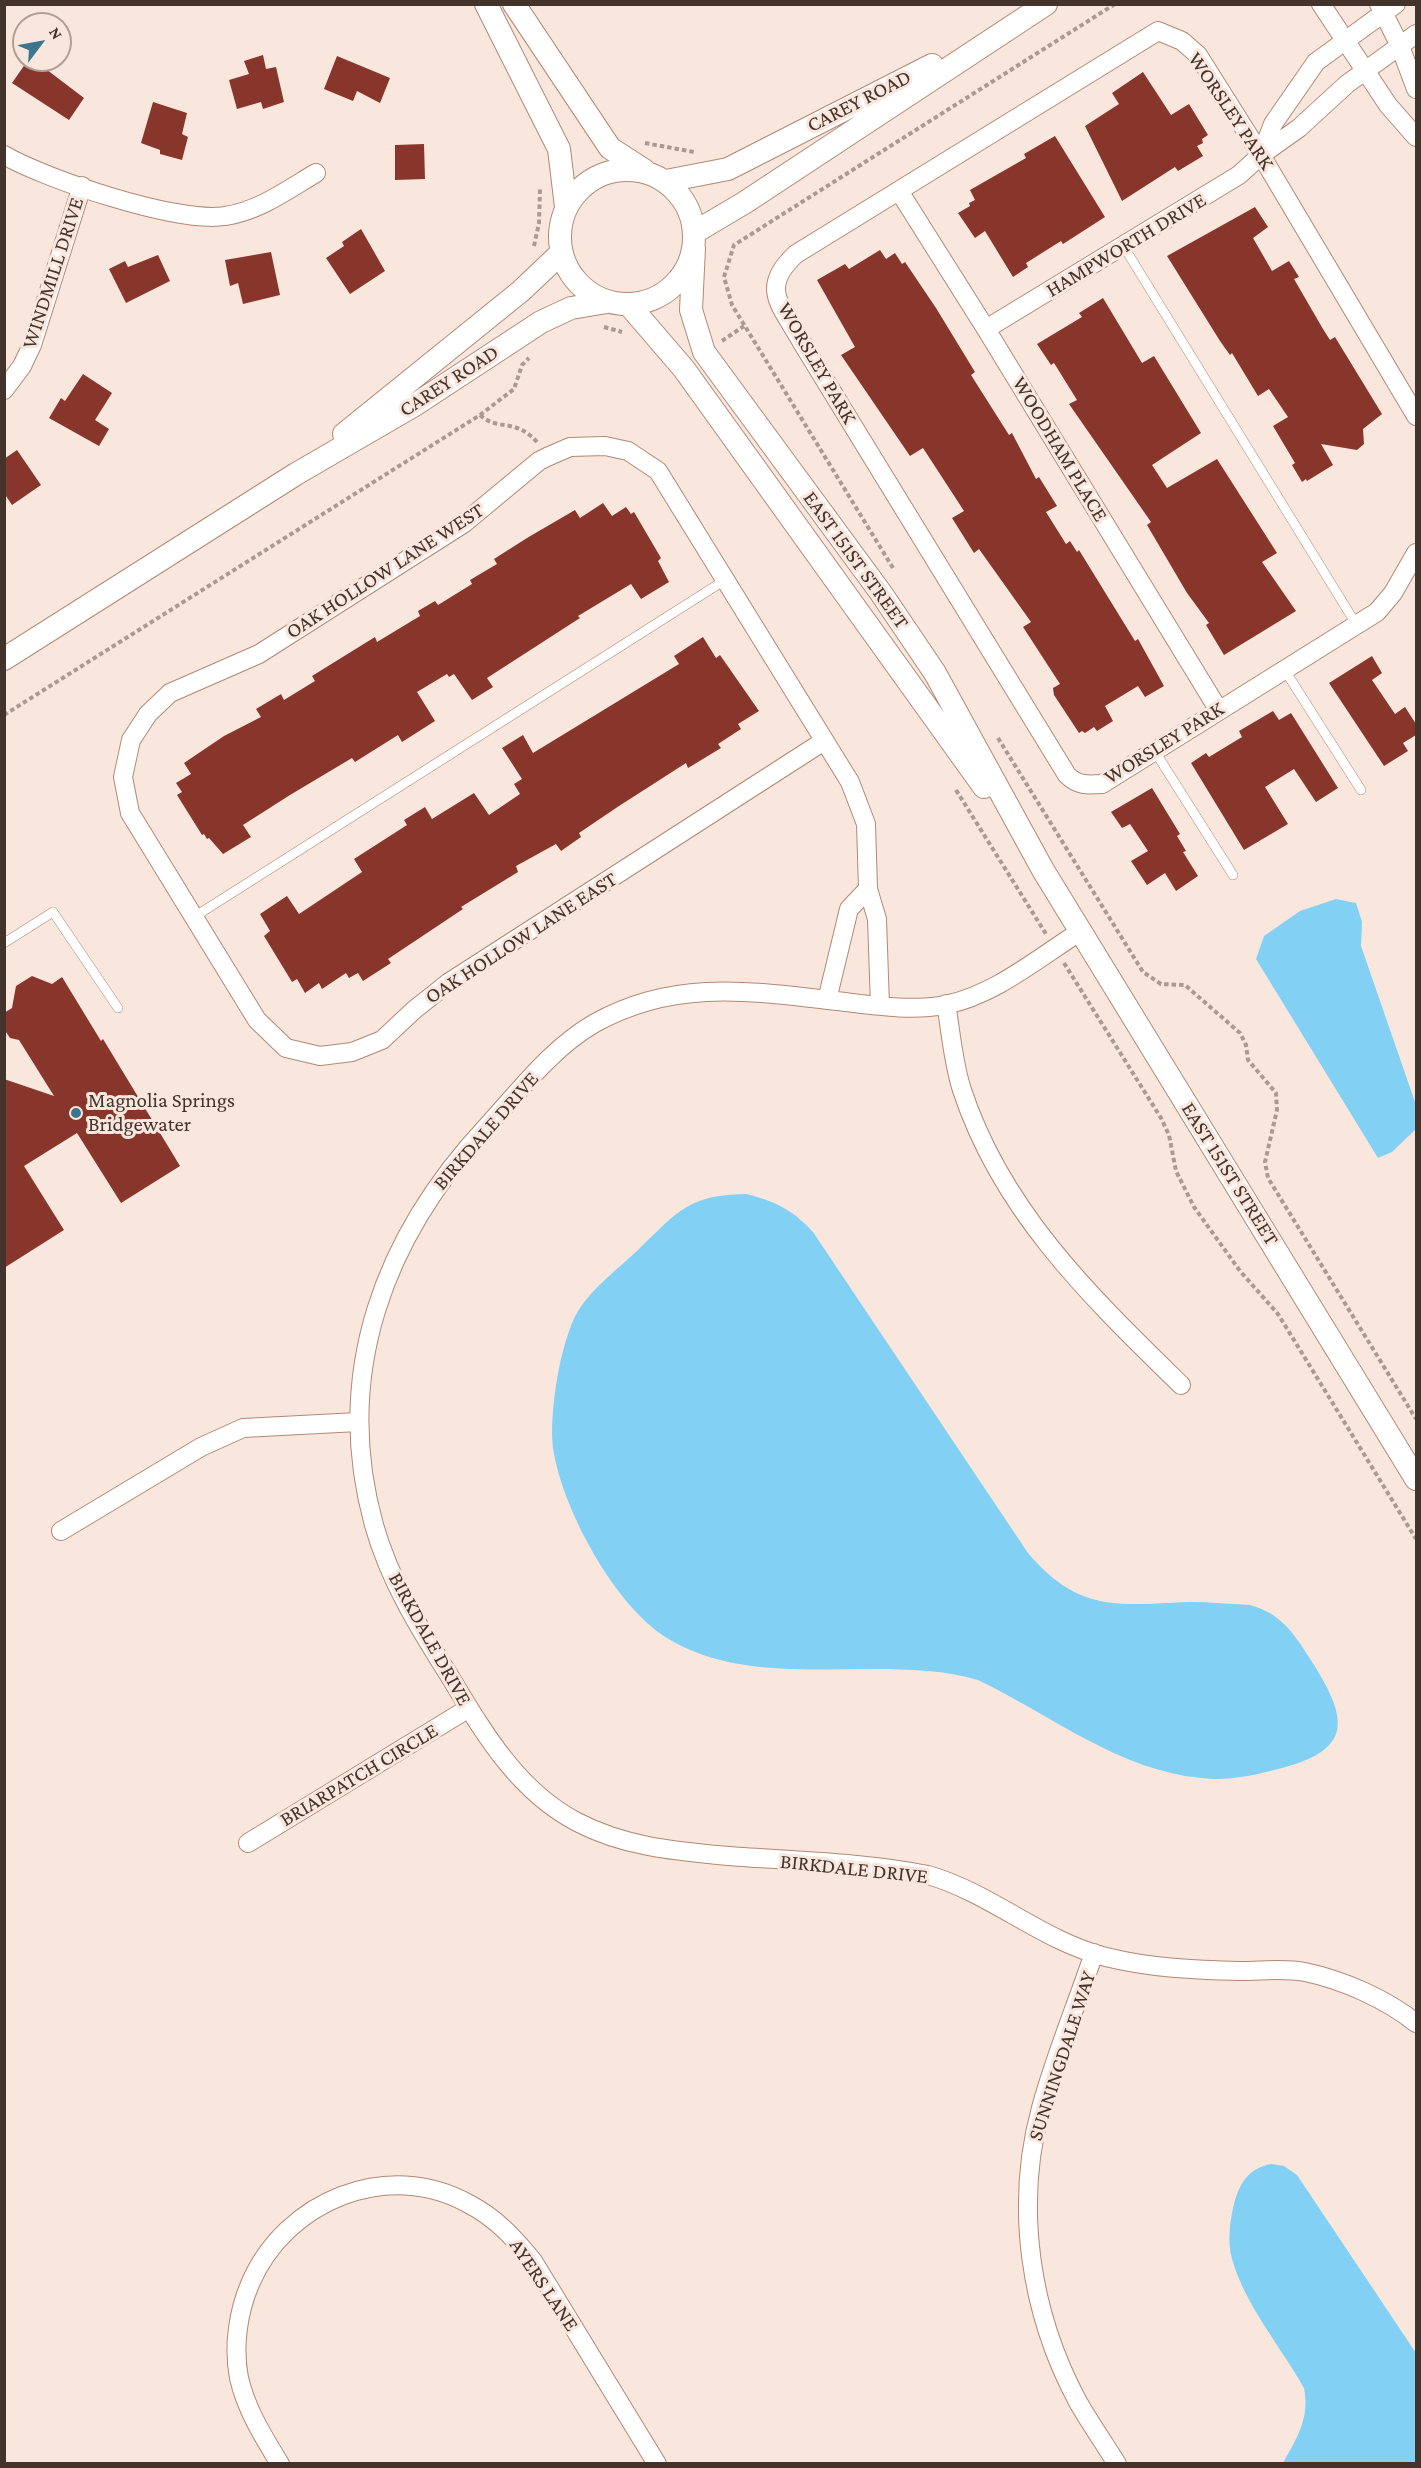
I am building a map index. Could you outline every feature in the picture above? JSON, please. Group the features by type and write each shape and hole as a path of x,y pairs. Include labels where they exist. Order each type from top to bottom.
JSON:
{"street":[{"path":"486,4 559,149 566,207"},
{"path":"514,4 610,148 657,177 680,195 690,212 694,240 686,270 672,288 652,300 629,305 607,302 586,291 571,274 561,253 559,230 566,207 576,191 592,179 609,171 629,169 657,177"},
{"name":"CAREY ROAD","path":"694,240 744,203 985,42 1046,4"},
{"path":"1321,4 1364,72 1388,105 1416,137"},
{"path":"1387,8 1416,89"},
{"name":"HAMPWORTH DRIVE","path":"1261,155 1273,124 1317,62 1387,8"},
{"name":"WORSLEY PARK","path":"1416,416 1261,155 1198,55 1182,41 1158,30 796,254 782,267 775,284 781,306 1067,775 1074,782 1087,785 1102,784 1218,709 1377,612 1394,593 1416,552"},
{"name":"HAMPWORTH DRIVE","path":"986,329 1239,175 1261,155 1299,128 1364,72 1416,34"},
{"name":"CAREY ROAD","path":"657,177 729,169 906,76 985,42"},
{"path":"4,155 42,174 163,211 206,218 223,217 270,201 316,173"},
{"name":"WINDMILL DRIVE","path":"4,390 22,366 32,345 82,186"},
{"name":"WOODHAM PLACE","path":"899,191 1218,709"},
{"name":"EAST 151ST STREET","path":"694,240 691,310 704,352 881,592 935,672 1043,870 1416,1479"},
{"name":"CAREY ROAD","path":"296,474 521,291 561,253"},
{"name":"CAREY ROAD","path":"4,659 296,474 413,406 541,322 571,308 607,302"},
{"name":"EAST 151ST STREET","path":"629,305 684,369 1043,870"},
{"name":"OAK HOLLOW LANE WEST","path":"194,917 130,813 123,777 132,740 148,714 170,693 259,654 463,524 548,457 570,447 605,446 628,451 657,471 850,782 866,824 868,889 878,919 880,1006"},
{"name":"OAK HOLLOW LANE EAST","path":"194,917 257,1020 286,1047 320,1056 352,1052 382,1040 448,983 824,741"},
{"path":"827,1000 849,909 868,889"},
{"name":"BIRKDALE DRIVE","path":"1081,931 982,993 946,1004 908,1008 737,990 702,990 669,996 629,1008 594,1024 564,1045 468,1146 442,1177 401,1244 385,1281 365,1349 359,1382 358,1422 367,1494 375,1529 389,1565 421,1632 506,1764 530,1788 576,1822 631,1845 928,1875 955,1883 1067,1943 1095,1953 1139,1964 1178,1969 1305,1972 1367,1994 1416,2023"},
{"path":"946,1004 961,1087 983,1146 1047,1246 1106,1312 1181,1385"},
{"path":"60,1531 201,1447 243,1428 358,1422"},
{"name":"BRIARPATCH CIRCLE","path":"248,1843 469,1708"},
{"name":"SUNNINGDALE WAY","path":"1095,1953 1041,2107 1031,2153 1028,2200 1030,2250 1036,2295 1063,2371 1079,2403 1117,2463"},
{"name":"AYERS LANE","path":"280,2463 248,2409 239,2376 237,2343 242,2302 258,2265 277,2239 310,2211 338,2197 365,2188 390,2185 414,2186 459,2199 493,2219 514,2237 532,2262 657,2463"}],"lane":[{"path":"1124,247 1356,624"},
{"path":"194,917 725,580"},
{"path":"1284,669 1362,790"},
{"path":"1154,750 1233,875"},
{"path":"4,943 53,912 118,1008"}],"path":[{"path":"895,573 732,305 724,277 734,245 1114,4"},
{"path":"641,141 691,152 704,152"},
{"path":"529,253 535,244 539,223 540,184"},
{"path":"600,326 611,327 631,336"},
{"path":"716,345 744,326"},
{"path":"4,716 480,415 514,390 522,365 532,355"},
{"path":"480,415 487,422 512,425 527,432 548,457"},
{"path":"995,732 1143,972 1161,984 1185,985 1240,1033 1246,1045 1248,1060 1256,1072 1268,1080 1276,1092 1277,1110 1265,1162 1268,1178 1416,1419"}],"water":[{"path":"1336,899 1356,903 1362,922 1361,946 1415,1102 1415,1130 1392,1152 1378,1158 1256,959 1264,936 1300,911"},
{"path":"746,1194 783,1207 813,1232 1028,1553 1047,1572 1083,1596 1101,1601 1121,1604 1190,1602 1250,1605 1270,1613 1278,1618 1297,1639 1332,1698 1337,1715 1337,1730 1332,1742 1320,1753 1301,1762 1247,1776 1211,1779 1172,1773 1143,1765 1114,1753 978,1680 941,1672 780,1669 740,1664 703,1655 667,1638 648,1623 610,1580 594,1554 567,1499 558,1472 552,1433 554,1397 561,1359 572,1324 584,1302 663,1225 696,1202 726,1195"},
{"path":"1271,2164 1284,2166 1297,2175 1416,2353 1416,2463 1283,2463 1304,2418 1304,2388 1254,2309 1238,2276 1230,2245 1232,2215 1240,2187 1252,2172"}],"building":[{"path":"263,55 266,69 276,67 284,102 263,109 261,102 237,109 229,80 249,74 244,61"},
{"path":"337,56 390,78 380,103 357,91 353,101 324,89"},
{"path":"20,72 50,72 84,98 69,120 12,83"},
{"path":"1143,72 1171,115 1189,104 1208,135 1202,139 1203,143 1197,146 1203,156 1178,171 1175,167 1122,201 1085,126 1119,104 1112,93"},
{"path":"153,102 187,113 182,134 188,137 182,160 160,154 160,150 141,143"},
{"path":"1055,136 1105,217 1063,244 1061,241 1026,263 1028,267 1013,277 985,231 975,238 958,213 975,200 970,190 1026,158 1024,154"},
{"path":"424,144 425,179 395,180 395,145"},
{"path":"1255,207 1268,227 1253,238 1272,271 1289,261 1299,277 1294,279 1323,329 1330,340 1335,337 1382,414 1363,429 1364,444 1357,450 1321,444 1333,465 1302,482 1292,465 1295,463 1273,426 1288,417 1269,389 1258,396 1232,353 1230,355 1220,341 1167,256"},
{"path":"361,229 385,271 350,294 326,258 344,246 342,242"},
{"path":"880,250 886,259 895,253 902,264 905,262 936,308 975,372 971,375 1009,435 1012,433 1036,479 1039,477 1057,506 1046,512 1066,544 1070,541 1077,552 1079,550 1135,641 1138,639 1164,686 1145,697 1138,686 1105,706 1113,721 1097,731 1094,727 1085,733 1082,731 1079,733 1054,695 1053,688 1060,684 1023,627 1031,622 979,549 974,553 952,518 964,511 923,448 910,456 841,355 855,347 817,280 845,264 849,269"},
{"path":"271,252 280,295 243,304 238,283 230,286 225,260"},
{"path":"158,255 170,281 126,303 109,269 125,261 128,267"},
{"path":"1103,298 1142,363 1154,356 1201,433 1152,465 1167,488 1217,459 1277,553 1262,562 1296,611 1224,655 1206,625 1209,623 1187,593 1147,525 1151,522 1069,404 1077,400 1054,363 1051,365 1037,344 1082,317 1079,313"},
{"path":"83,374 112,393 95,420 109,429 99,446 49,418 61,398 65,401"},
{"path":"17,450 41,485 12,505 4,493 4,459"},
{"path":"603,503 612,516 626,507 631,514 634,512 661,558 658,561 669,582 641,599 631,584 578,616 580,618 487,678 493,687 472,700 454,674 449,677 447,674 417,692 435,721 402,742 398,735 355,762 352,758 290,795 243,825 251,837 223,854 209,838 202,835 177,795 182,792 176,783 191,774 184,763 224,736 261,717 256,709 281,694 284,700 315,681 312,676 375,637 377,642 420,616 418,611 435,601 438,605 472,584 470,580 497,564 494,559 527,538 575,510 580,518"},
{"path":"703,637 716,658 720,655 759,711 738,724 741,729 718,744 721,748 688,768 686,763 619,806 579,833 581,837 561,851 556,844 516,866 518,872 461,907 463,909 388,959 391,963 363,981 358,973 349,978 346,973 322,989 319,983 305,993 297,979 292,982 264,936 270,931 260,914 287,896 299,914 362,872 354,859 407,825 404,820 425,807 432,819 474,793 489,815 520,794 514,784 522,779 502,748 523,735 533,753 679,664 674,656"},
{"path":"1372,656 1382,673 1372,680 1395,714 1405,707 1416,724 1416,735 1403,743 1408,751 1384,766 1329,683"},
{"path":"1273,711 1279,720 1291,713 1338,788 1316,802 1294,769 1265,787 1288,824 1244,850 1191,763 1206,753 1209,757 1242,737 1239,731"},
{"path":"1152,788 1180,834 1177,836 1186,851 1183,852 1198,876 1176,891 1165,873 1147,885 1131,861 1148,851 1130,824 1122,828 1111,812"},
{"name":"Magnolia Springs Bridgewater","path":"32,976 52,984 62,977 101,1041 103,1039 180,1166 121,1203 77,1133 24,1166 64,1230 4,1268 4,1079 54,1096 19,1040 10,1038 4,1029 4,1013 12,1008 16,986"}],"place":[{"name":"Magnolia Springs Bridgewater","path":"76,1113"}]}
